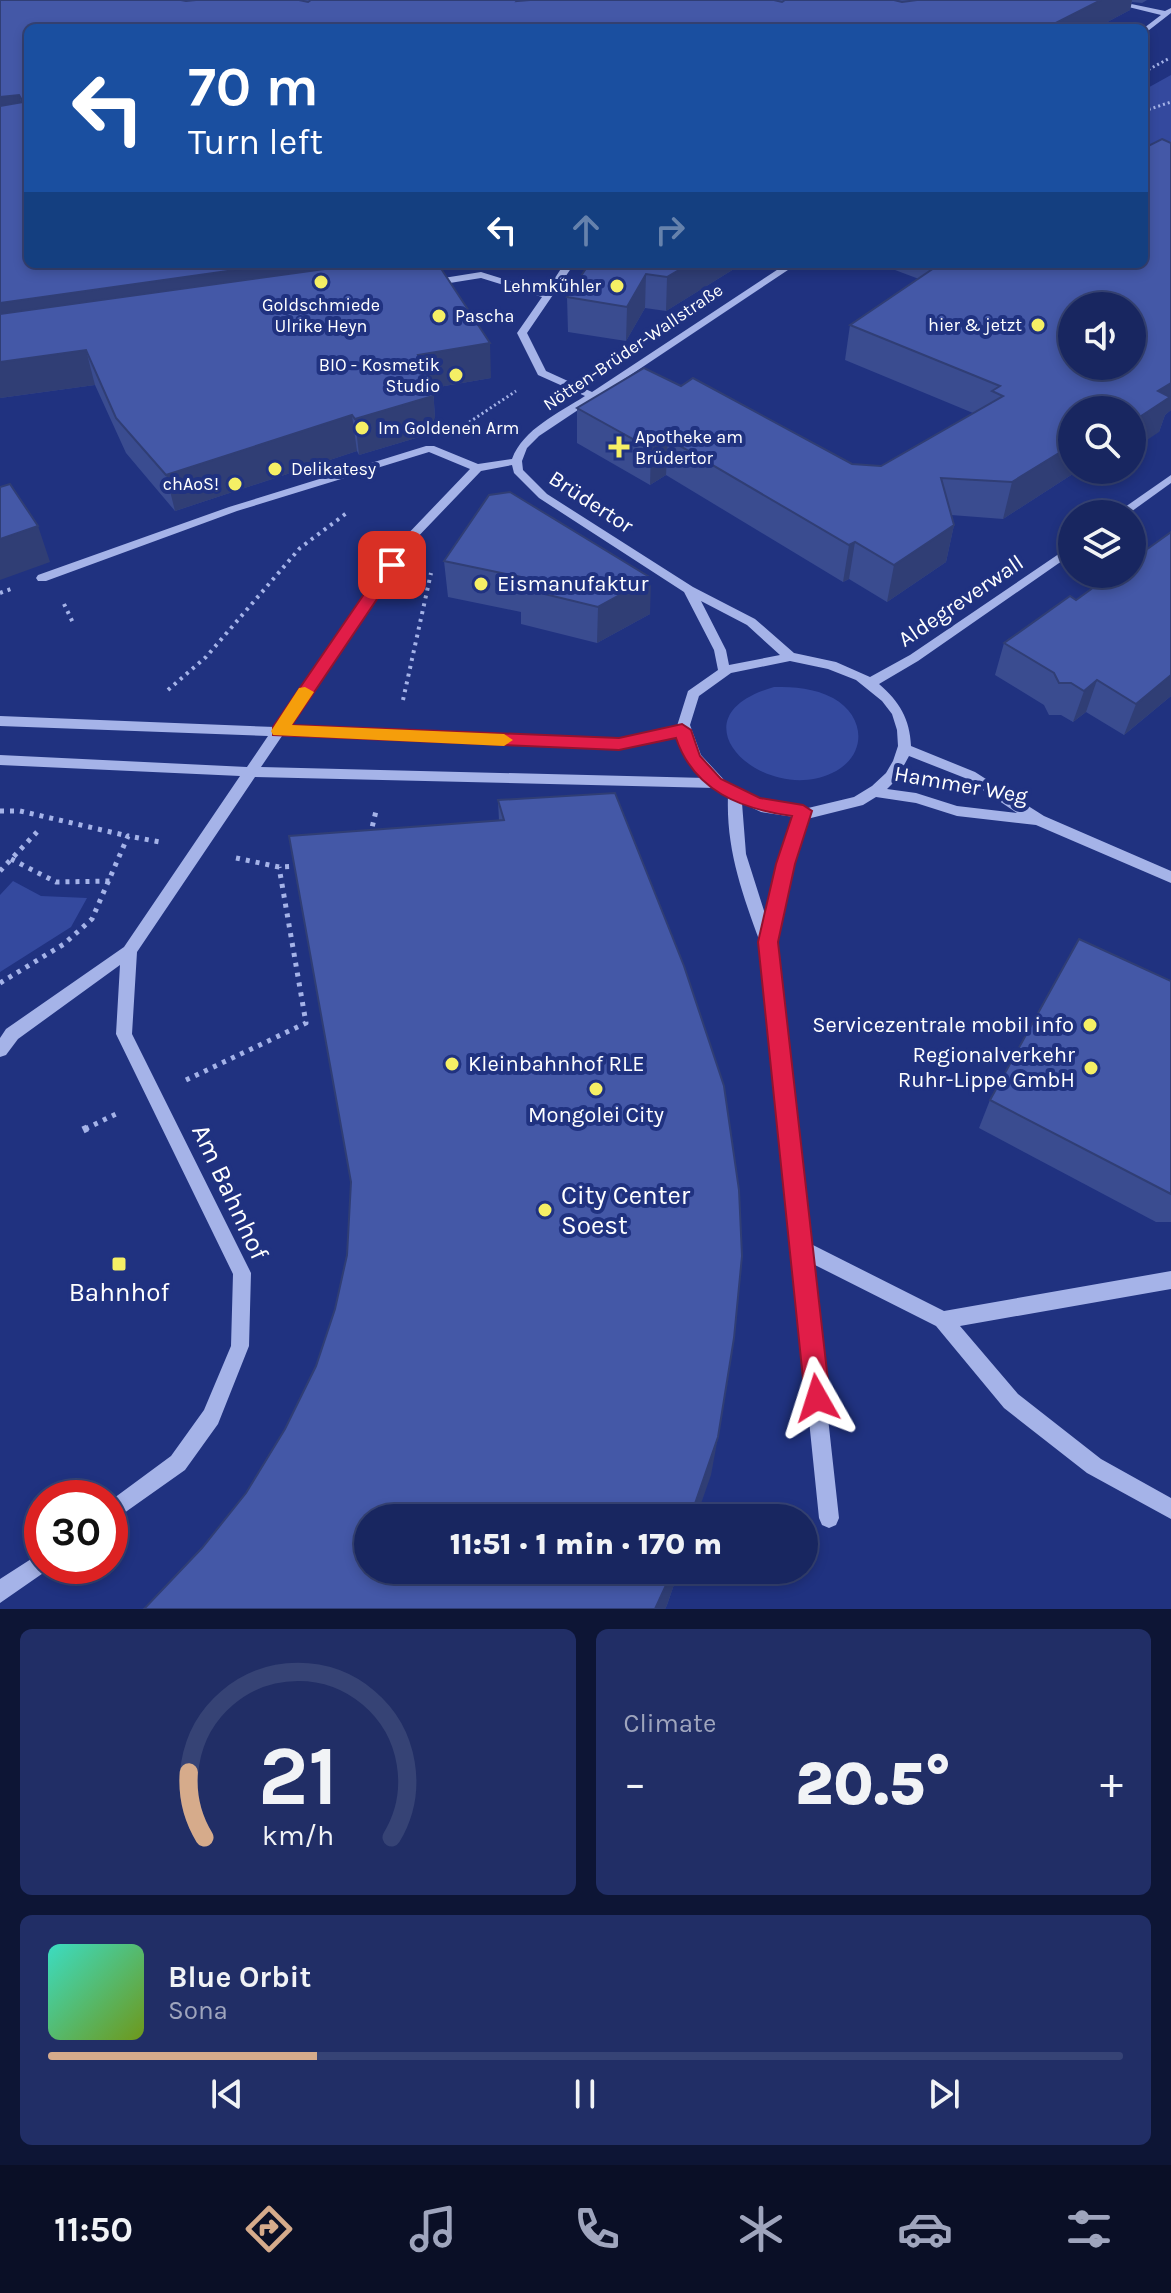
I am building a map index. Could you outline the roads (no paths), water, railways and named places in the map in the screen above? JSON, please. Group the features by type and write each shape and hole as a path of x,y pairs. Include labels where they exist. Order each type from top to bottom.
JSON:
{"street":[{"path":"1103,0 1169,12"},
{"path":"1148,29 1169,12"},
{"path":"566,268 522,333 542,373 590,395"},
{"name":"Nötten-Brüder-Wallstraße","path":"517,461 522,447 535,434 786,268"},
{"path":"424,284 481,275 547,295"},
{"path":"42,578 233,509 430,448 477,468 517,461"},
{"name":"Brüdertor","path":"517,461 518,471 543,496 689,590 751,622 790,657"},
{"path":"0,1050 12,1034 129,951 407,542 477,468"},
{"path":"1140,500 1171,478"},
{"name":"Aldegreverwall","path":"870,683 914,658 1058,559"},
{"name":"Brüdertor","path":"689,590 715,638 724,670"},
{"path":"790,657 846,670 870,683 891,703 903,725 905,749 890,780 854,803 803,811 780,810 735,796 715,783 692,758 682,730 685,710 695,691 724,670 761,659 790,657"},
{"path":"0,721 619,744 682,730"},
{"name":"Hammer Weg","path":"905,749 970,775 1039,820 1171,877"},
{"path":"0,760 251,772 715,783"},
{"name":"Hammer Weg","path":"875,792 916,798 957,811 1039,820"},
{"path":"735,796 733,835 738,866 768,942 829,1518"},
{"path":"768,942 785,864 803,811"},
{"name":"Am Bahnhof","path":"128,1500 178,1463 211,1417 240,1346 242,1273 124,1034 129,951"},
{"path":"802,1249 943,1320 1011,1401 1094,1466 1171,1509"},
{"path":"943,1320 1171,1280"},
{"path":"0,1592 24,1575"}],"place":[{"name":"Goldschmiede Ulrike Heyn","path":"321,282"},
{"name":"Lehmkühler","path":"617,286"},
{"name":"Pascha","path":"439,316"},
{"name":"hier & jetzt","path":"1038,325"},
{"name":"BIO - Kosmetik Studio","path":"456,375"},
{"name":"Im Goldenen Arm","path":"362,428"},
{"name":"Apotheke am Brüdertor","path":"619,447"},
{"name":"Delikatesy","path":"275,469"},
{"name":"chAoS!","path":"235,484"},
{"name":"Eismanufaktur","path":"481,584"},
{"name":"Servicezentrale mobil info","path":"1090,1025"},
{"name":"Kleinbahnhof RLE","path":"452,1064"},
{"name":"Regionalverkehr Ruhr-Lippe GmbH","path":"1091,1068"},
{"name":"Mongolei City","path":"596,1089"},
{"name":"City Center Soest","path":"545,1210"},
{"name":"Bahnhof","path":"119,1264"}]}
